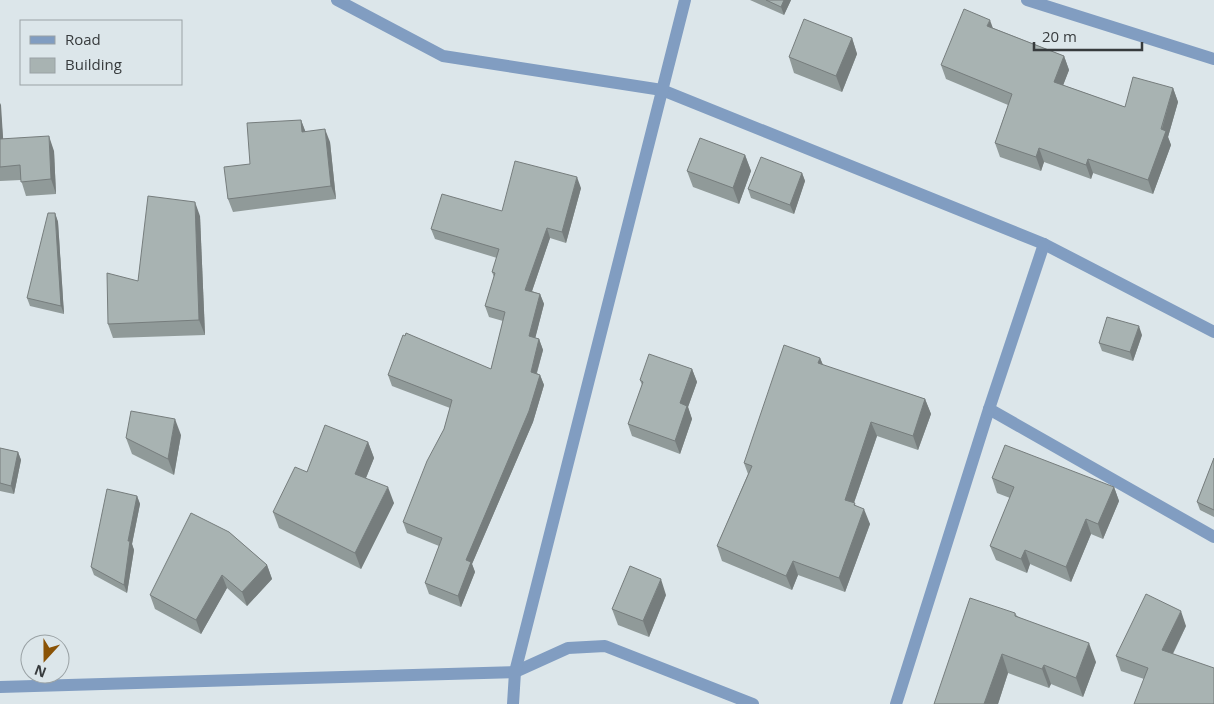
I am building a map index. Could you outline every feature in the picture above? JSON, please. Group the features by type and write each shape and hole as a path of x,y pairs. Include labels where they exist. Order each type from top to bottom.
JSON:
{"street":[{"path":"337,0 442,56 662,90 1044,244 1214,332"},
{"path":"513,704 515,672 685,0"},
{"path":"1027,0 1214,59"},
{"path":"896,704 989,409 1044,244"},
{"path":"989,409 1214,537"},
{"path":"0,686 515,672 568,648 605,646 753,704"}],"building":[{"path":"766,0 784,0 781,7"},
{"path":"964,9 990,20 987,26 1064,56 1054,82 1125,107 1133,77 1173,88 1161,129 1166,131 1148,180 1088,159 1086,165 1039,148 1036,157 995,143 1012,94 941,65"},
{"path":"804,19 852,38 836,76 789,57"},
{"path":"301,120 302,132 325,129 331,186 228,199 224,167 250,164 247,123"},
{"path":"49,136 51,179 21,182 20,165 0,167 0,139"},
{"path":"700,138 745,155 733,188 687,171"},
{"path":"761,157 802,173 790,205 748,189"},
{"path":"515,161 577,177 562,232 547,228 525,290 540,294 529,336 539,339 531,372 540,375 529,411 466,560 471,562 458,596 425,583 442,538 403,522 427,461 444,429 452,400 388,375 403,335 405,336 406,333 491,369 505,312 485,306 495,273 492,272 499,249 431,229 442,194 502,211"},
{"path":"148,196 195,202 199,320 108,324 107,273 138,281"},
{"path":"48,213 55,213 61,306 27,298"},
{"path":"1107,317 1139,326 1130,352 1099,343"},
{"path":"784,345 820,358 818,363 925,399 913,436 871,422 845,500 855,503 854,505 864,509 839,578 793,561 786,576 717,546 752,466 744,463"},
{"path":"649,354 692,369 680,403 687,406 675,441 628,424 643,382 640,380"},
{"path":"131,411 175,419 168,459 126,438"},
{"path":"325,425 368,442 355,474 388,487 355,553 273,512 295,467 307,472"},
{"path":"1005,445 1114,487 1098,524 1086,519 1066,567 1025,550 1021,559 990,546 1014,487 992,478"},
{"path":"0,448 18,452 11,486 0,483"},
{"path":"1214,458 1214,510 1197,502"},
{"path":"107,489 137,496 128,541 130,541 124,585 91,567"},
{"path":"191,513 229,532 267,565 242,592 222,575 196,620 150,595"},
{"path":"630,566 661,579 643,621 612,609"},
{"path":"1146,594 1181,611 1162,650 1214,668 1214,704 1134,704 1148,668 1116,656"},
{"path":"970,598 1015,613 1015,616 1089,643 1076,678 1044,665 1042,669 1002,654 984,704 934,704"}]}
